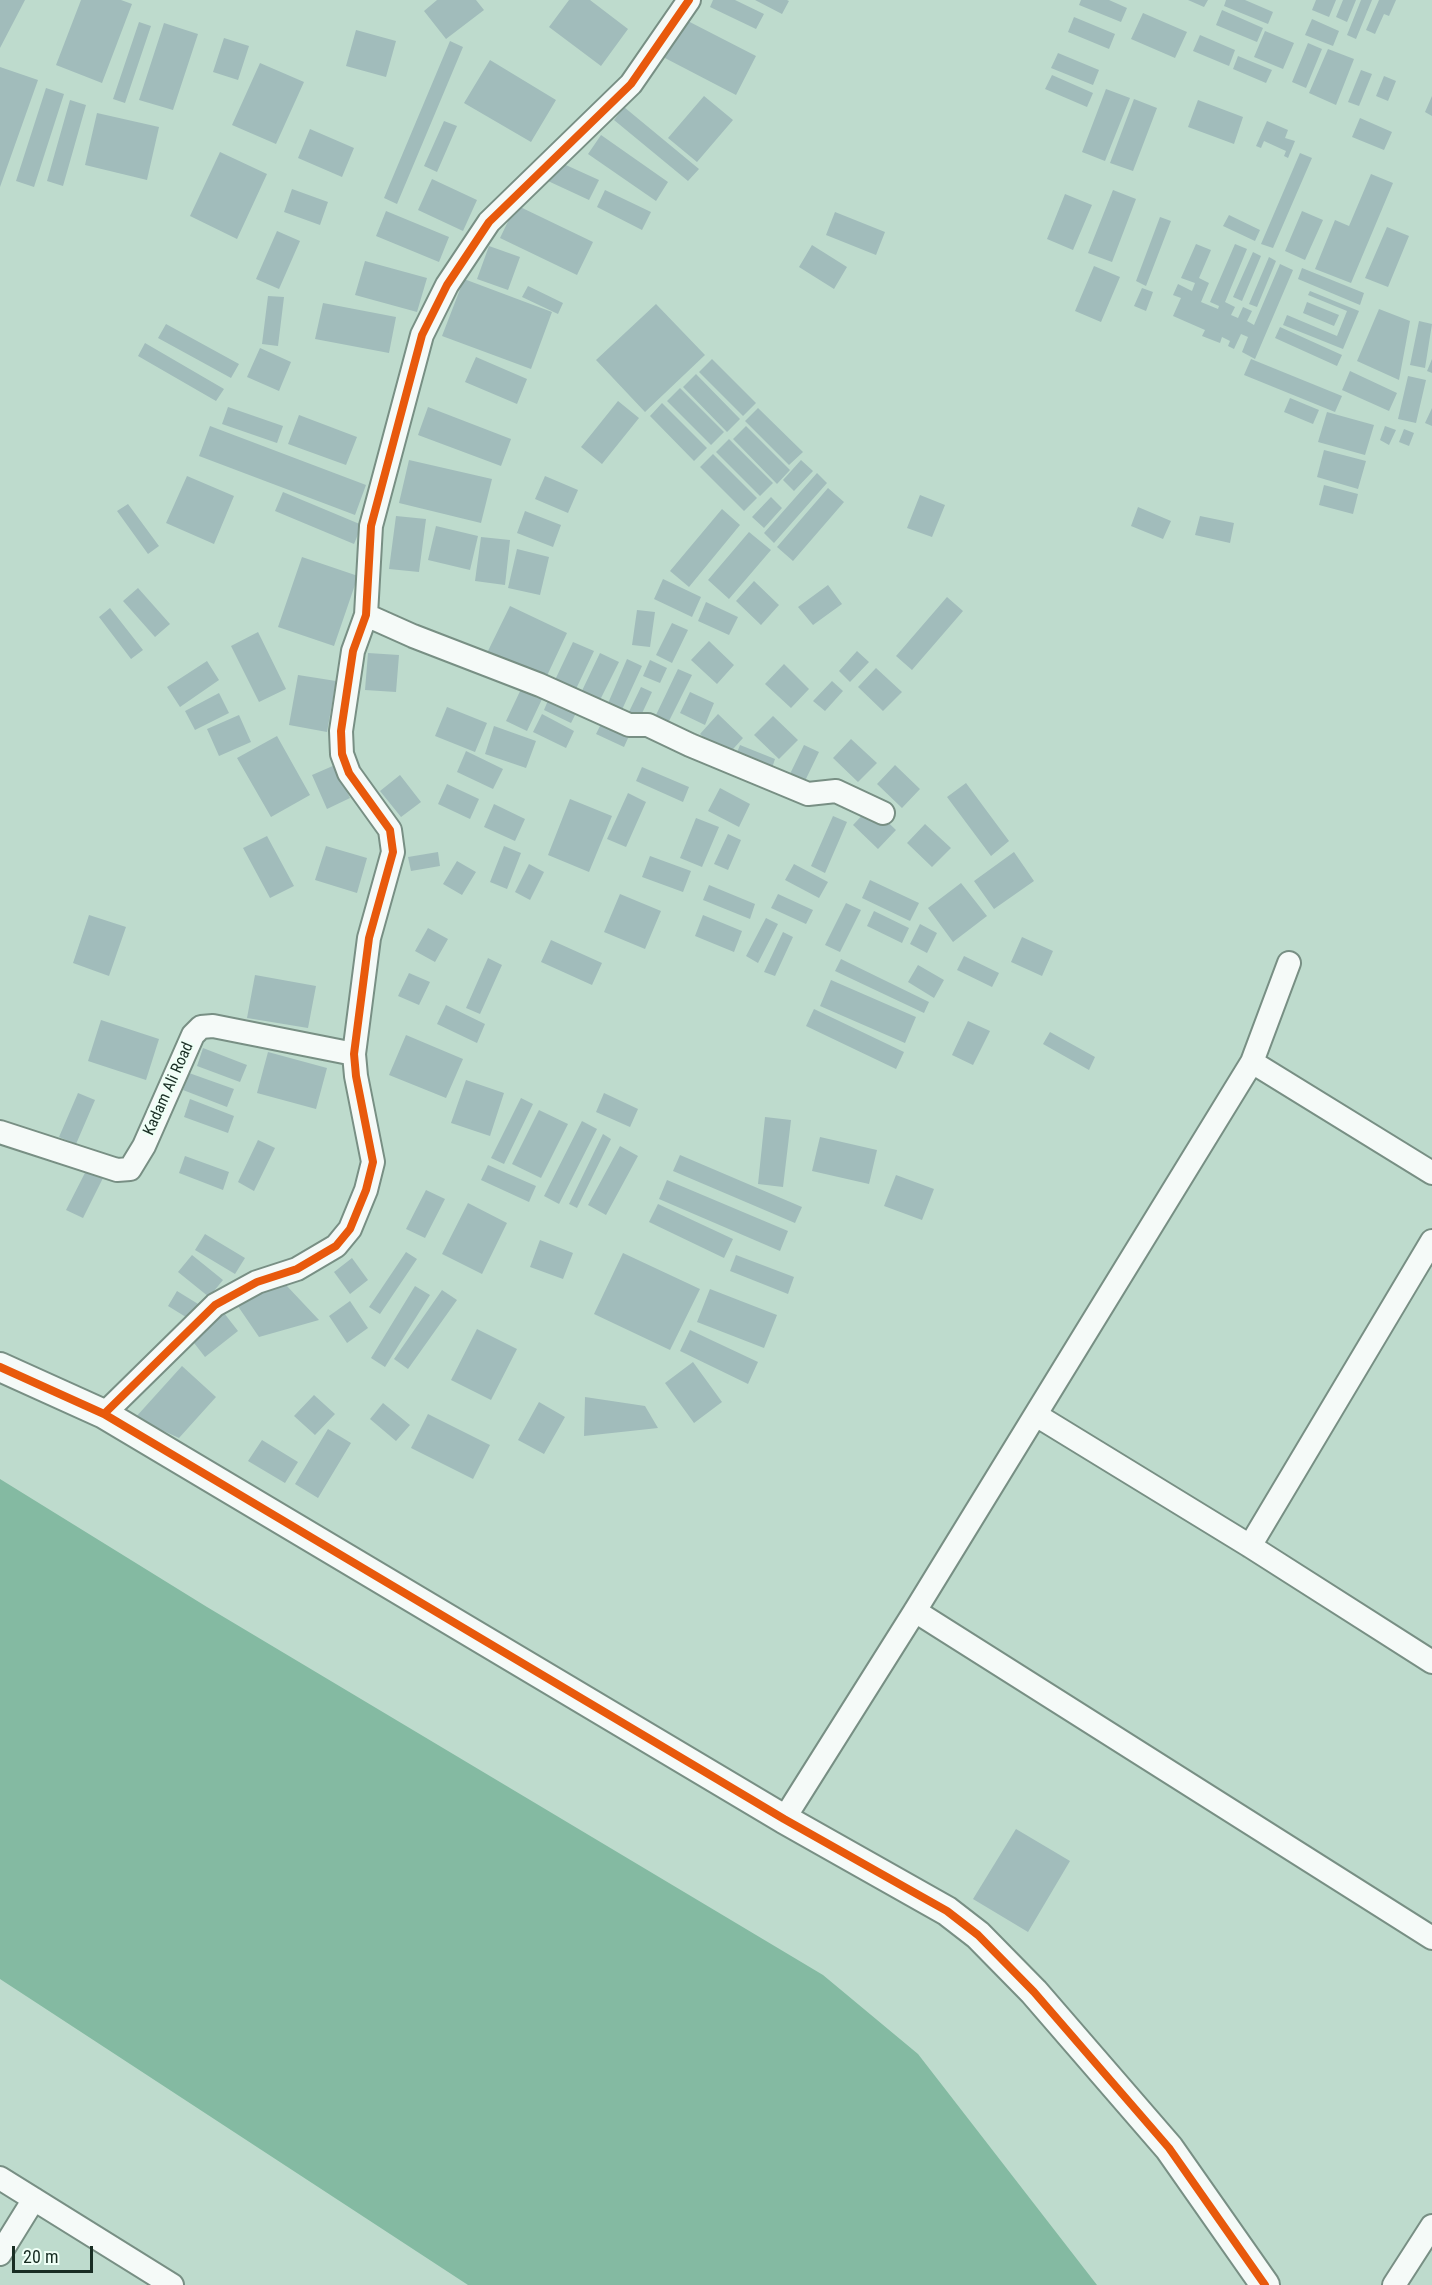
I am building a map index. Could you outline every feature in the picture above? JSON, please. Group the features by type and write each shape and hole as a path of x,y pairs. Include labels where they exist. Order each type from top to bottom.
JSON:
{"street":[{"path":"104,1414 215,1305 258,1282 297,1269 336,1246 350,1229 366,1190 373,1162 356,1076 354,1054 369,938 393,852 390,830 349,773 342,754 340,731 353,651 366,615 371,526 422,335 447,285 489,222 631,84 689,0"},
{"path":"366,615 413,636 540,685 628,725 648,725 808,794 837,790 883,813"},
{"path":"784,1819 915,1611 1252,1062 1288,963"},
{"name":"Kadam Ali Road","path":"0,1132 117,1170 130,1169 144,1146 193,1035 201,1027 213,1026 354,1054"},
{"path":"1252,1062 1432,1173"},
{"path":"1250,1546 1432,1241"},
{"path":"0,1366 104,1414 784,1819 947,1911 978,1935 1034,1992 1169,2148 1265,2285"},
{"path":"1036,1414 1432,1662"},
{"path":"915,1611 1432,1938"},
{"path":"0,2178 172,2285"},
{"path":"0,2254 34,2199"},
{"path":"1394,2285 1432,2226"}],"shaded area":[{"path":"0,1479 207,1607 823,1975 918,2054 1097,2285 468,2285 0,1979"}],"building":[{"path":"0,0 25,0 0,48"},
{"path":"81,0 121,0 132,4 102,83 56,65"},
{"path":"437,0 476,0 484,10 446,39 424,11"},
{"path":"569,0 590,0 628,29 601,66 549,27"},
{"path":"713,0 735,0 764,14 756,29 710,7"},
{"path":"755,0 787,0 789,1 782,14"},
{"path":"1081,0 1109,0 1127,8 1121,22 1079,5"},
{"path":"1188,0 1208,0 1204,7"},
{"path":"1226,0 1245,0 1273,12 1268,24 1224,6"},
{"path":"1316,0 1336,0 1329,17 1312,10"},
{"path":"1343,0 1356,0 1347,22 1336,17"},
{"path":"1361,0 1372,0 1356,39 1347,35"},
{"path":"1379,0 1396,0 1389,16 1384,14 1375,34 1366,30"},
{"path":"1222,10 1263,28 1257,42 1216,25"},
{"path":"1143,13 1187,32 1175,58 1131,39"},
{"path":"1074,17 1115,34 1109,49 1068,32"},
{"path":"682,18 756,56 736,95 663,57"},
{"path":"1312,19 1339,31 1333,46 1305,35"},
{"path":"139,22 151,26 125,103 113,99"},
{"path":"164,23 198,34 173,110 139,100"},
{"path":"356,30 396,41 386,77 346,66"},
{"path":"1265,31 1294,43 1283,69 1254,57"},
{"path":"1200,35 1235,50 1229,66 1193,51"},
{"path":"224,38 249,46 238,80 213,72"},
{"path":"450,41 463,47 397,204 384,198"},
{"path":"1308,43 1322,49 1306,88 1292,82"},
{"path":"1328,49 1354,59 1336,105 1309,93"},
{"path":"1058,53 1099,70 1093,85 1051,68"},
{"path":"1238,56 1272,70 1266,83 1233,69"},
{"path":"490,60 556,100 531,142 464,103"},
{"path":"260,63 304,82 276,144 232,125"},
{"path":"0,67 38,80 0,187"},
{"path":"1361,70 1372,74 1359,106 1348,102"},
{"path":"1052,75 1093,93 1087,107 1045,89"},
{"path":"1384,76 1396,81 1388,101 1376,96"},
{"path":"46,88 64,94 34,187 16,181"},
{"path":"1106,89 1130,98 1105,161 1082,152"},
{"path":"704,96 733,120 697,162 668,138"},
{"path":"1432,96 1432,116 1425,112"},
{"path":"1134,99 1157,108 1133,171 1110,163"},
{"path":"70,100 86,105 63,186 47,181"},
{"path":"1198,100 1243,117 1234,144 1188,127"},
{"path":"624,107 699,169 688,181 614,120"},
{"path":"97,113 159,127 147,180 85,165"},
{"path":"1360,118 1392,132 1384,150 1352,137"},
{"path":"444,121 457,126 437,172 424,166"},
{"path":"1267,121 1288,130 1285,138 1295,141 1288,158 1284,156 1286,151 1264,141 1261,148 1256,146"},
{"path":"310,129 354,148 342,177 298,158"},
{"path":"601,135 668,182 656,201 588,154"},
{"path":"220,152 267,174 237,239 190,216"},
{"path":"1300,153 1312,158 1273,248 1261,244"},
{"path":"557,161 599,180 589,200 548,181"},
{"path":"1371,174 1393,183 1351,283 1315,269 1335,220 1349,226"},
{"path":"432,179 477,200 463,231 418,210"},
{"path":"292,189 328,202 320,225 284,212"},
{"path":"605,190 651,212 642,230 597,207"},
{"path":"1113,190 1136,199 1112,262 1088,253"},
{"path":"1065,194 1092,205 1073,250 1047,239"},
{"path":"516,205 593,242 577,275 500,238"},
{"path":"386,211 449,237 439,262 376,236"},
{"path":"1302,211 1323,220 1305,260 1285,251"},
{"path":"835,212 885,232 876,255 826,235"},
{"path":"1229,215 1260,230 1255,241 1223,226"},
{"path":"1160,217 1171,221 1146,286 1136,281"},
{"path":"1387,227 1409,236 1388,287 1365,278"},
{"path":"277,231 300,241 279,289 256,279"},
{"path":"1196,244 1211,250 1199,278 1209,283 1201,302 1218,309 1219,306 1210,302 1235,244 1247,249 1225,302 1235,307 1231,315 1238,318 1243,307 1252,311 1247,321 1254,325 1280,264 1293,270 1255,359 1242,352 1248,337 1241,334 1234,349 1228,346 1230,341 1222,337 1220,343 1202,336 1205,330 1173,316 1181,298 1173,295 1178,284 1192,291 1195,283 1181,278"},
{"path":"812,245 847,267 834,289 799,267"},
{"path":"489,246 520,257 508,290 477,279"},
{"path":"1253,252 1261,256 1242,301 1233,297"},
{"path":"1269,257 1276,261 1257,307 1249,304"},
{"path":"365,261 427,278 417,312 355,295"},
{"path":"1094,266 1120,277 1101,322 1075,311"},
{"path":"1302,268 1364,293 1360,305 1298,279"},
{"path":"464,279 552,312 531,369 442,336"},
{"path":"528,286 563,303 558,314 522,297"},
{"path":"1142,288 1153,292 1146,311 1134,306"},
{"path":"1310,291 1359,311 1343,349 1283,325 1287,315 1337,336 1347,311 1308,295"},
{"path":"268,296 284,297 278,346 262,344"},
{"path":"1307,302 1339,315 1334,326 1303,313"},
{"path":"323,303 396,317 389,353 315,339"},
{"path":"656,304 705,355 645,412 596,360"},
{"path":"1379,309 1410,321 1399,380 1357,361"},
{"path":"1419,321 1432,324 1425,368 1410,365"},
{"path":"166,324 239,364 231,378 158,338"},
{"path":"1280,327 1342,355 1337,366 1275,338"},
{"path":"145,343 224,389 216,401 138,356"},
{"path":"260,348 291,362 279,391 247,377"},
{"path":"476,357 527,379 517,404 465,382"},
{"path":"712,359 756,403 743,416 699,372"},
{"path":"1251,359 1342,396 1335,412 1244,375"},
{"path":"1432,359 1432,373 1427,371"},
{"path":"1350,371 1397,393 1389,411 1342,390"},
{"path":"696,374 740,419 727,432 683,387"},
{"path":"1408,376 1426,380 1416,423 1398,419"},
{"path":"680,388 724,432 711,445 667,401"},
{"path":"1290,398 1319,410 1313,424 1284,412"},
{"path":"618,401 639,418 602,464 581,447"},
{"path":"662,403 707,448 694,461 650,416"},
{"path":"228,407 283,426 277,443 222,424"},
{"path":"428,407 511,439 501,466 418,435"},
{"path":"758,408 803,452 789,465 745,421"},
{"path":"1432,408 1432,426 1425,423"},
{"path":"1327,412 1374,425 1365,455 1318,442"},
{"path":"299,415 357,437 346,465 288,444"},
{"path":"210,426 366,485 355,515 199,456"},
{"path":"746,426 790,470 777,484 733,439"},
{"path":"1385,426 1396,430 1389,445 1380,440"},
{"path":"1404,429 1414,433 1409,446 1399,442"},
{"path":"729,439 773,483 760,496 716,452"},
{"path":"1324,450 1366,461 1358,489 1317,477"},
{"path":"713,454 757,498 744,511 700,467"},
{"path":"409,460 492,479 481,523 399,503"},
{"path":"801,460 813,471 794,491 783,480"},
{"path":"817,473 827,483 774,543 764,533"},
{"path":"187,476 234,496 214,544 166,523"},
{"path":"545,476 578,490 568,513 535,499"},
{"path":"1324,485 1358,494 1353,514 1319,505"},
{"path":"828,488 844,502 793,561 777,547"},
{"path":"283,492 362,525 354,544 275,511"},
{"path":"920,495 945,505 932,537 907,528"},
{"path":"771,497 782,508 764,528 752,517"},
{"path":"128,504 159,546 148,554 117,511"},
{"path":"1138,507 1171,521 1163,539 1131,526"},
{"path":"722,509 740,525 689,587 670,571"},
{"path":"525,511 561,525 553,547 517,533"},
{"path":"396,516 426,519 419,572 389,569"},
{"path":"1200,516 1234,523 1230,543 1195,535"},
{"path":"436,526 478,536 470,570 428,560"},
{"path":"749,532 771,550 729,599 708,580"},
{"path":"481,537 510,540 505,585 475,581"},
{"path":"517,549 549,557 540,595 508,588"},
{"path":"302,557 358,576 334,646 278,627"},
{"path":"663,579 701,597 692,617 654,599"},
{"path":"754,581 779,605 761,625 736,601"},
{"path":"828,585 842,604 813,625 798,607"},
{"path":"138,588 170,624 155,637 123,601"},
{"path":"947,597 963,611 912,670 896,656"},
{"path":"706,602 738,617 729,635 698,621"},
{"path":"510,606 567,633 545,680 487,653"},
{"path":"110,608 143,650 131,659 99,617"},
{"path":"637,610 655,612 650,647 632,645"},
{"path":"672,623 688,630 672,663 656,655"},
{"path":"258,632 286,689 259,702 231,646"},
{"path":"709,641 734,665 717,684 691,660"},
{"path":"573,642 594,651 576,689 555,680"},
{"path":"857,651 869,662 850,682 839,671"},
{"path":"368,653 399,655 396,692 365,690"},
{"path":"600,653 619,662 598,704 580,695"},
{"path":"627,659 642,666 620,714 606,708"},
{"path":"650,660 667,668 660,683 643,676"},
{"path":"207,661 219,680 180,707 167,687"},
{"path":"784,664 809,689 791,708 765,684"},
{"path":"876,668 902,692 883,711 858,687"},
{"path":"678,669 692,675 669,721 656,715"},
{"path":"298,675 336,681 327,732 289,725"},
{"path":"832,681 843,691 825,711 813,701"},
{"path":"522,687 543,697 527,731 506,721"},
{"path":"641,687 652,692 637,724 626,718"},
{"path":"690,692 714,703 705,725 680,713"},
{"path":"219,693 229,713 195,730 185,711"},
{"path":"549,698 577,711 571,723 544,710"},
{"path":"447,707 487,723 475,752 435,736"},
{"path":"542,714 574,731 566,748 533,732"},
{"path":"718,714 743,738 725,758 700,734"},
{"path":"239,715 251,742 219,756 207,729"},
{"path":"773,716 798,740 779,759 754,735"},
{"path":"602,722 629,736 624,747 596,734"},
{"path":"494,726 536,741 526,768 485,754"},
{"path":"277,736 310,795 271,817 237,758"},
{"path":"851,739 877,763 858,782 833,758"},
{"path":"740,745 775,759 771,771 736,755"},
{"path":"804,745 819,752 804,783 789,776"},
{"path":"466,751 503,769 493,789 457,772"},
{"path":"335,765 350,798 327,809 312,775"},
{"path":"895,765 920,789 902,808 877,784"},
{"path":"642,767 689,787 683,802 636,781"},
{"path":"400,775 421,802 401,817 380,791"},
{"path":"966,783 1009,841 991,856 947,797"},
{"path":"447,784 479,799 470,819 438,804"},
{"path":"720,788 750,804 739,827 708,811"},
{"path":"628,793 646,802 626,847 607,839"},
{"path":"570,799 612,816 589,872 548,855"},
{"path":"494,804 525,819 515,841 484,827"},
{"path":"871,806 896,830 878,849 853,825"},
{"path":"833,816 847,822 825,873 811,866"},
{"path":"696,818 719,827 702,867 680,858"},
{"path":"925,824 951,848 932,867 907,843"},
{"path":"728,834 741,840 728,870 714,864"},
{"path":"267,836 294,886 270,898 243,848"},
{"path":"326,846 367,858 357,893 315,880"},
{"path":"504,846 521,853 507,889 490,882"},
{"path":"438,852 440,866 411,871 408,857"},
{"path":"1014,852 1034,881 994,909 974,881"},
{"path":"650,856 691,871 683,892 642,877"},
{"path":"457,861 476,872 462,895 443,884"},
{"path":"529,864 544,872 530,900 515,892"},
{"path":"794,864 828,882 819,898 785,880"},
{"path":"870,880 919,903 910,921 862,898"},
{"path":"961,883 987,916 953,942 928,908"},
{"path":"709,885 755,904 750,919 703,900"},
{"path":"620,894 661,911 645,949 604,932"},
{"path":"778,894 813,910 806,924 771,908"},
{"path":"846,903 861,910 840,952 825,945"},
{"path":"874,911 909,928 902,943 867,926"},
{"path":"89,915 126,927 109,976 73,963"},
{"path":"703,915 742,931 734,952 695,936"},
{"path":"766,918 778,924 758,963 746,956"},
{"path":"920,924 937,933 927,953 910,944"},
{"path":"428,928 448,939 435,962 415,951"},
{"path":"783,932 793,937 775,976 764,972"},
{"path":"1022,937 1053,951 1042,976 1011,962"},
{"path":"551,940 602,963 592,985 541,962"},
{"path":"964,956 999,973 992,987 957,970"},
{"path":"488,958 502,965 480,1014 466,1008"},
{"path":"841,959 929,1002 924,1013 835,971"},
{"path":"918,965 944,980 934,998 908,982"},
{"path":"409,973 430,982 419,1005 398,996"},
{"path":"255,975 316,986 308,1028 247,1018"},
{"path":"831,980 916,1017 905,1043 820,1006"},
{"path":"446,1005 485,1024 477,1043 437,1024"},
{"path":"814,1009 904,1052 896,1069 806,1026"},
{"path":"101,1020 159,1039 146,1080 88,1061"},
{"path":"968,1021 990,1031 973,1065 952,1055"},
{"path":"1050,1032 1095,1057 1089,1070 1043,1044"},
{"path":"406,1035 463,1059 446,1098 389,1075"},
{"path":"203,1048 247,1065 240,1082 197,1066"},
{"path":"268,1052 327,1068 316,1109 257,1093"},
{"path":"189,1073 234,1089 227,1107 183,1090"},
{"path":"466,1080 504,1093 490,1136 451,1123"},
{"path":"78,1093 95,1100 76,1144 59,1137"},
{"path":"604,1093 638,1109 630,1127 596,1112"},
{"path":"521,1098 533,1104 504,1164 491,1158"},
{"path":"190,1099 234,1116 228,1133 184,1117"},
{"path":"539,1110 568,1124 541,1178 512,1164"},
{"path":"765,1117 791,1120 783,1187 758,1184"},
{"path":"582,1121 597,1129 559,1204 544,1196"},
{"path":"603,1134 611,1139 577,1208 569,1204"},
{"path":"820,1137 877,1150 869,1184 812,1171"},
{"path":"258,1140 275,1148 254,1191 238,1182"},
{"path":"620,1146 638,1156 606,1215 588,1205"},
{"path":"680,1155 802,1207 795,1223 673,1171"},
{"path":"185,1156 229,1172 223,1190 179,1173"},
{"path":"488,1165 536,1186 529,1202 481,1180"},
{"path":"88,1167 104,1176 83,1218 66,1210"},
{"path":"896,1175 934,1189 922,1220 884,1206"},
{"path":"667,1180 788,1231 780,1251 659,1199"},
{"path":"426,1190 445,1199 425,1238 406,1229"},
{"path":"468,1203 507,1223 482,1274 442,1254"},
{"path":"658,1204 733,1239 724,1258 649,1222"},
{"path":"205,1234 245,1258 235,1274 195,1250"},
{"path":"540,1240 573,1253 563,1279 530,1267"},
{"path":"406,1252 417,1259 380,1314 369,1307"},
{"path":"623,1253 700,1289 670,1350 594,1314"},
{"path":"192,1255 223,1280 209,1297 178,1272"},
{"path":"736,1255 794,1277 788,1294 730,1271"},
{"path":"352,1258 368,1280 350,1294 334,1272"},
{"path":"286,1285 319,1320 259,1337 233,1299"},
{"path":"415,1286 430,1295 385,1367 371,1358"},
{"path":"710,1289 777,1315 764,1348 697,1322"},
{"path":"442,1290 457,1300 408,1369 394,1359"},
{"path":"177,1291 203,1307 194,1322 168,1306"},
{"path":"350,1301 368,1328 347,1343 329,1316"},
{"path":"224,1313 238,1331 205,1357 191,1339"},
{"path":"477,1329 517,1349 491,1400 451,1380"},
{"path":"690,1330 758,1362 748,1384 680,1351"},
{"path":"693,1362 722,1402 694,1423 665,1383"},
{"path":"182,1366 216,1397 179,1438 135,1418"},
{"path":"314,1395 335,1414 315,1435 294,1416"},
{"path":"585,1397 645,1406 658,1428 584,1436"},
{"path":"539,1402 565,1417 544,1454 518,1440"},
{"path":"383,1403 410,1425 396,1441 370,1419"},
{"path":"428,1414 490,1445 473,1479 411,1448"},
{"path":"328,1429 351,1443 318,1498 295,1484"},
{"path":"262,1440 298,1462 285,1483 248,1461"},
{"path":"1016,1829 1070,1861 1028,1932 973,1899"}],"cycle path":[{"path":"104,1414 215,1305 257,1282 297,1269 336,1246 350,1229 366,1190 373,1162 356,1076 354,1054 369,938 393,852 390,830 349,773 342,754 341,731 353,651 366,615 371,526 422,335 447,285 489,222 631,84 689,0"},
{"path":"0,1367 104,1414 784,1819 947,1911 978,1935 1034,1992 1169,2148 1265,2285"}]}
